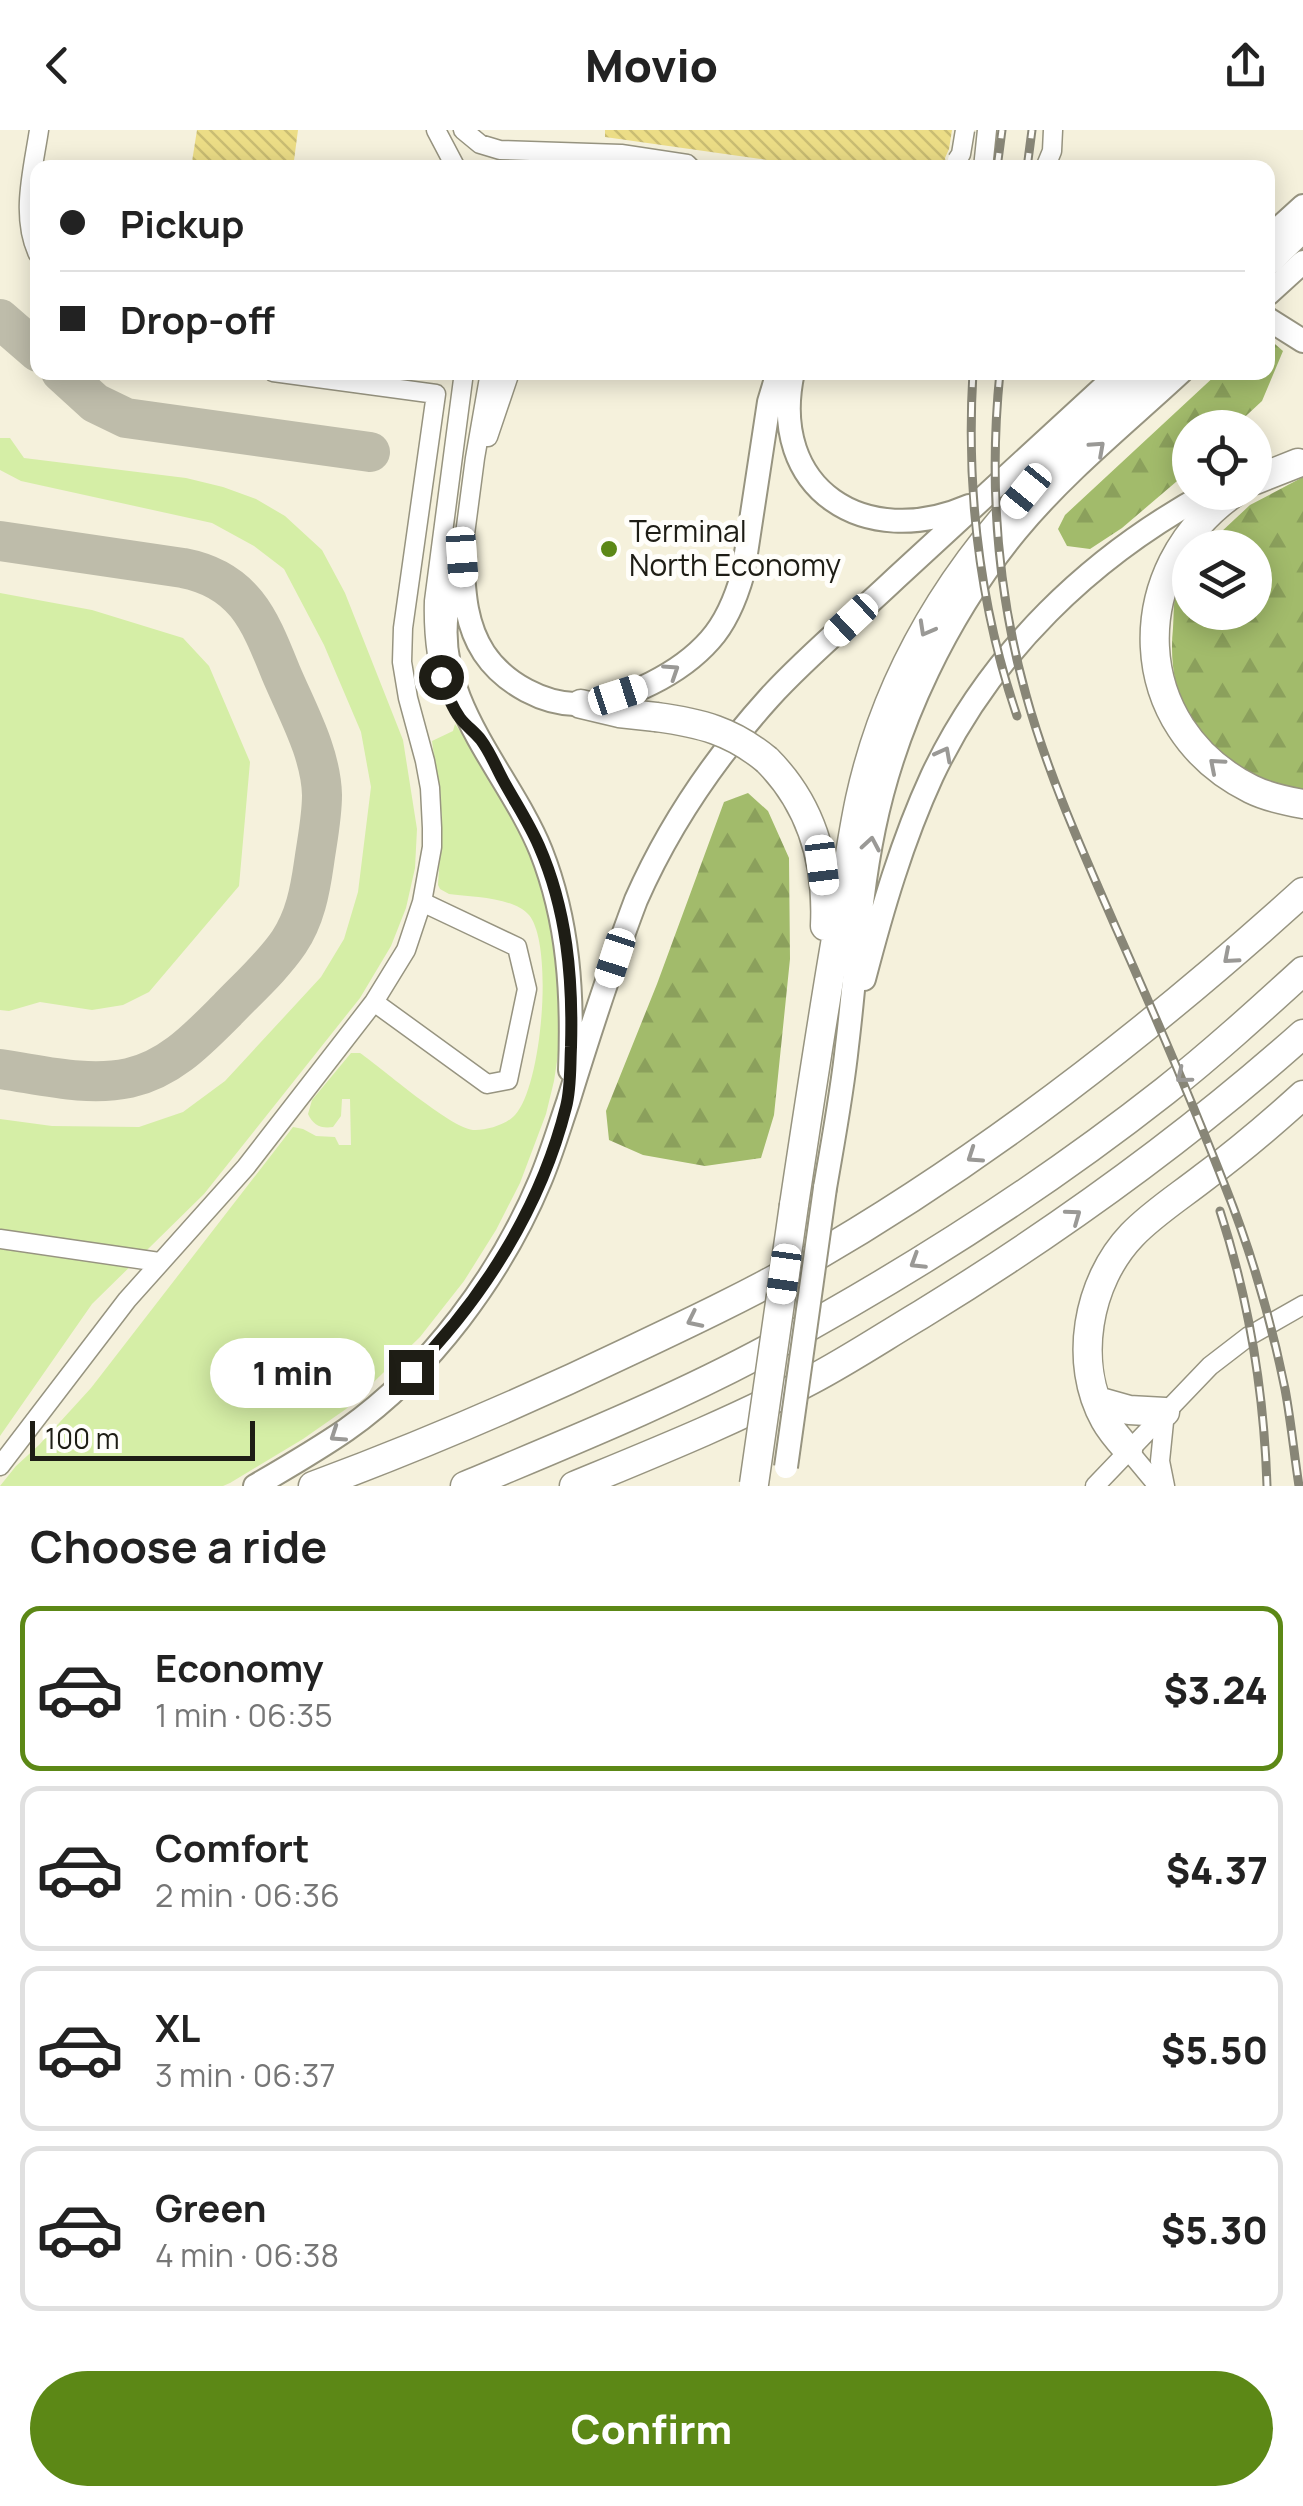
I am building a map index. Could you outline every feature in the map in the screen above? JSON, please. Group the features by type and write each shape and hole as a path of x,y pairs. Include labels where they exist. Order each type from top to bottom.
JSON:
{"highway":[{"path":"1275,254 1303,227"},
{"path":"754,1485 822,1018 852,841 866,774 886,715 942,602 986,538 1057,459 1141,380"},
{"path":"1272,471 1300,462"},
{"path":"1212,510 1186,538 1162,585 1154,638 1164,691 1190,739 1229,776 1254,791 1303,804"},
{"path":"581,704 618,713 684,720 728,734 747,744 783,776 808,817 822,865 826,913 822,1018"},
{"path":"312,1486 588,1372 733,1302 829,1248 1068,1090 1192,990 1303,892"},
{"path":"464,1486 704,1380 872,1289 1055,1172 1162,1094 1303,972"},
{"path":"574,1486 733,1419 813,1379 972,1283 1058,1227 1210,1114 1303,1034"},
{"path":"1128,1450 1104,1418 1093,1387 1088,1346 1090,1317 1106,1270 1133,1233 1303,1095"},
{"path":"1097,1400 1129,1410 1165,1412"},
{"path":"620,1486 687,1452 733,1419"}],"main road":[{"path":"1275,232 1303,206"},
{"path":"1275,288 1302,263"},
{"path":"462,557 467,614 484,654 522,688 540,696 581,704 663,678 695,656 725,621 736,595 776,380"},
{"path":"793,380 788,414 793,444 804,470 833,501 871,518 891,522 955,512 977,503"},
{"path":"255,1486 348,1428 392,1392 464,1313 501,1258 546,1168 636,900 665,840 697,788 770,696 1111,380"},
{"path":"785,1477 874,828 898,746 929,672 967,600 1018,529 1066,478 1172,380"},
{"path":"847,1045 907,838 932,776 972,705 1018,644 1086,576 1138,536 1181,510"},
{"path":"462,557 447,612 446,640 458,695 540,849 559,904 572,1002 567,1103"}],"street":[{"path":"34,160 39,130"},
{"path":"436,130 452,160"},
{"path":"463,130 480,144 500,150 621,154 661,160"},
{"path":"957,160 962,154 966,130"},
{"path":"984,160 987,130"},
{"path":"1048,160 1053,130"},
{"path":"520,151 526,160"},
{"path":"550,160 559,152"},
{"path":"30,186 30,224"},
{"path":"0,1466 126,1300 218,1201 374,1002 406,950 422,902 432,847 431,798 408,698 402,645 436,394 332,380"},
{"path":"463,380 434,601 433,639 448,698 461,720 481,739"},
{"path":"462,557 489,380"},
{"path":"470,495 507,380"},
{"path":"374,1002 486,1084 508,1080 526,989 518,947 422,902"},
{"path":"0,1239 159,1262"},
{"path":"1095,1486 1210,1366 1248,1336 1303,1305"},
{"path":"1161,1486 1165,1412"},
{"path":"1128,1450 1161,1486"}],"green space":[{"path":"1275,344 1283,351 1275,370"},
{"path":"1210,380 1271,380 1262,401 1252,410 1178,410"},
{"path":"1172,416 1172,485 1122,528 1090,549 1067,546 1058,529 1065,515"},
{"path":"0,438 10,438 24,458 186,478 223,487 256,499 285,516 322,550 345,593 403,740 417,829 415,868 406,908 391,946 360,998 204,1194 92,1304 0,1436 0,1119 52,1126 139,1127 183,1112 225,1081 321,977 344,939 358,892 371,787 361,732 324,645 284,569 254,546 212,523 21,481 0,470"},
{"path":"1303,477 1303,790 1272,784 1221,758 1187,715 1172,659 1173,630 1272,630 1272,530 1223,530 1245,510 1272,510 1272,493"},
{"path":"0,593 92,610 183,638 209,666 250,762 239,886 149,992 123,1005 92,1010 40,1002 0,1010"},
{"path":"455,724 531,849 555,926 562,1028 554,1081 520,1183 496,1230 464,1281 420,1337 346,1409 230,1483 0,1486 91,1388 293,1127 316,1136 335,1137 339,1145 351,1145 350,1099 342,1099 341,1116 333,1127 318,1125 308,1114 312,1100 351,1053 360,1053 433,1109 462,1126 473,1130 489,1128 515,1115 532,1076 538,1047 541,955 537,931 522,909 492,899 449,894 438,885 442,818 432,741 453,731"},
{"path":"748,793 768,811 789,858 790,959 774,1115 761,1158 705,1166 643,1155 609,1140 606,1111 724,802"}],"building":[{"path":"197,130 298,130 294,160 192,160"},
{"path":"605,130 952,130 945,160 767,160 605,137"}],"taxiway":[{"path":"0,319 30,345"},
{"path":"70,380 95,403 126,418 370,452"},
{"path":"0,541 183,568 222,582 236,593 266,636 301,717 313,748 322,795 311,884 295,933 267,969 194,1042 158,1068 129,1078 64,1079 0,1069"}],"railway":[{"path":"998,160 1002,130"},
{"path":"1028,160 1032,130"},
{"path":"973,380 972,460 978,546 993,632 1017,716"},
{"path":"999,380 995,453 998,535 1008,616 1026,695 1067,813 1186,1089 1243,1235 1279,1363 1299,1486"},
{"path":"1220,1211 1253,1347 1267,1486"}],"place":[{"name":"Terminal North Economy","path":"609,549"}],"route":[{"path":"411,1372 464,1313 522,1220 556,1142 567,1103 570,1073 570,980 559,904 551,879 526,820 481,739 461,720 441,677"}]}
